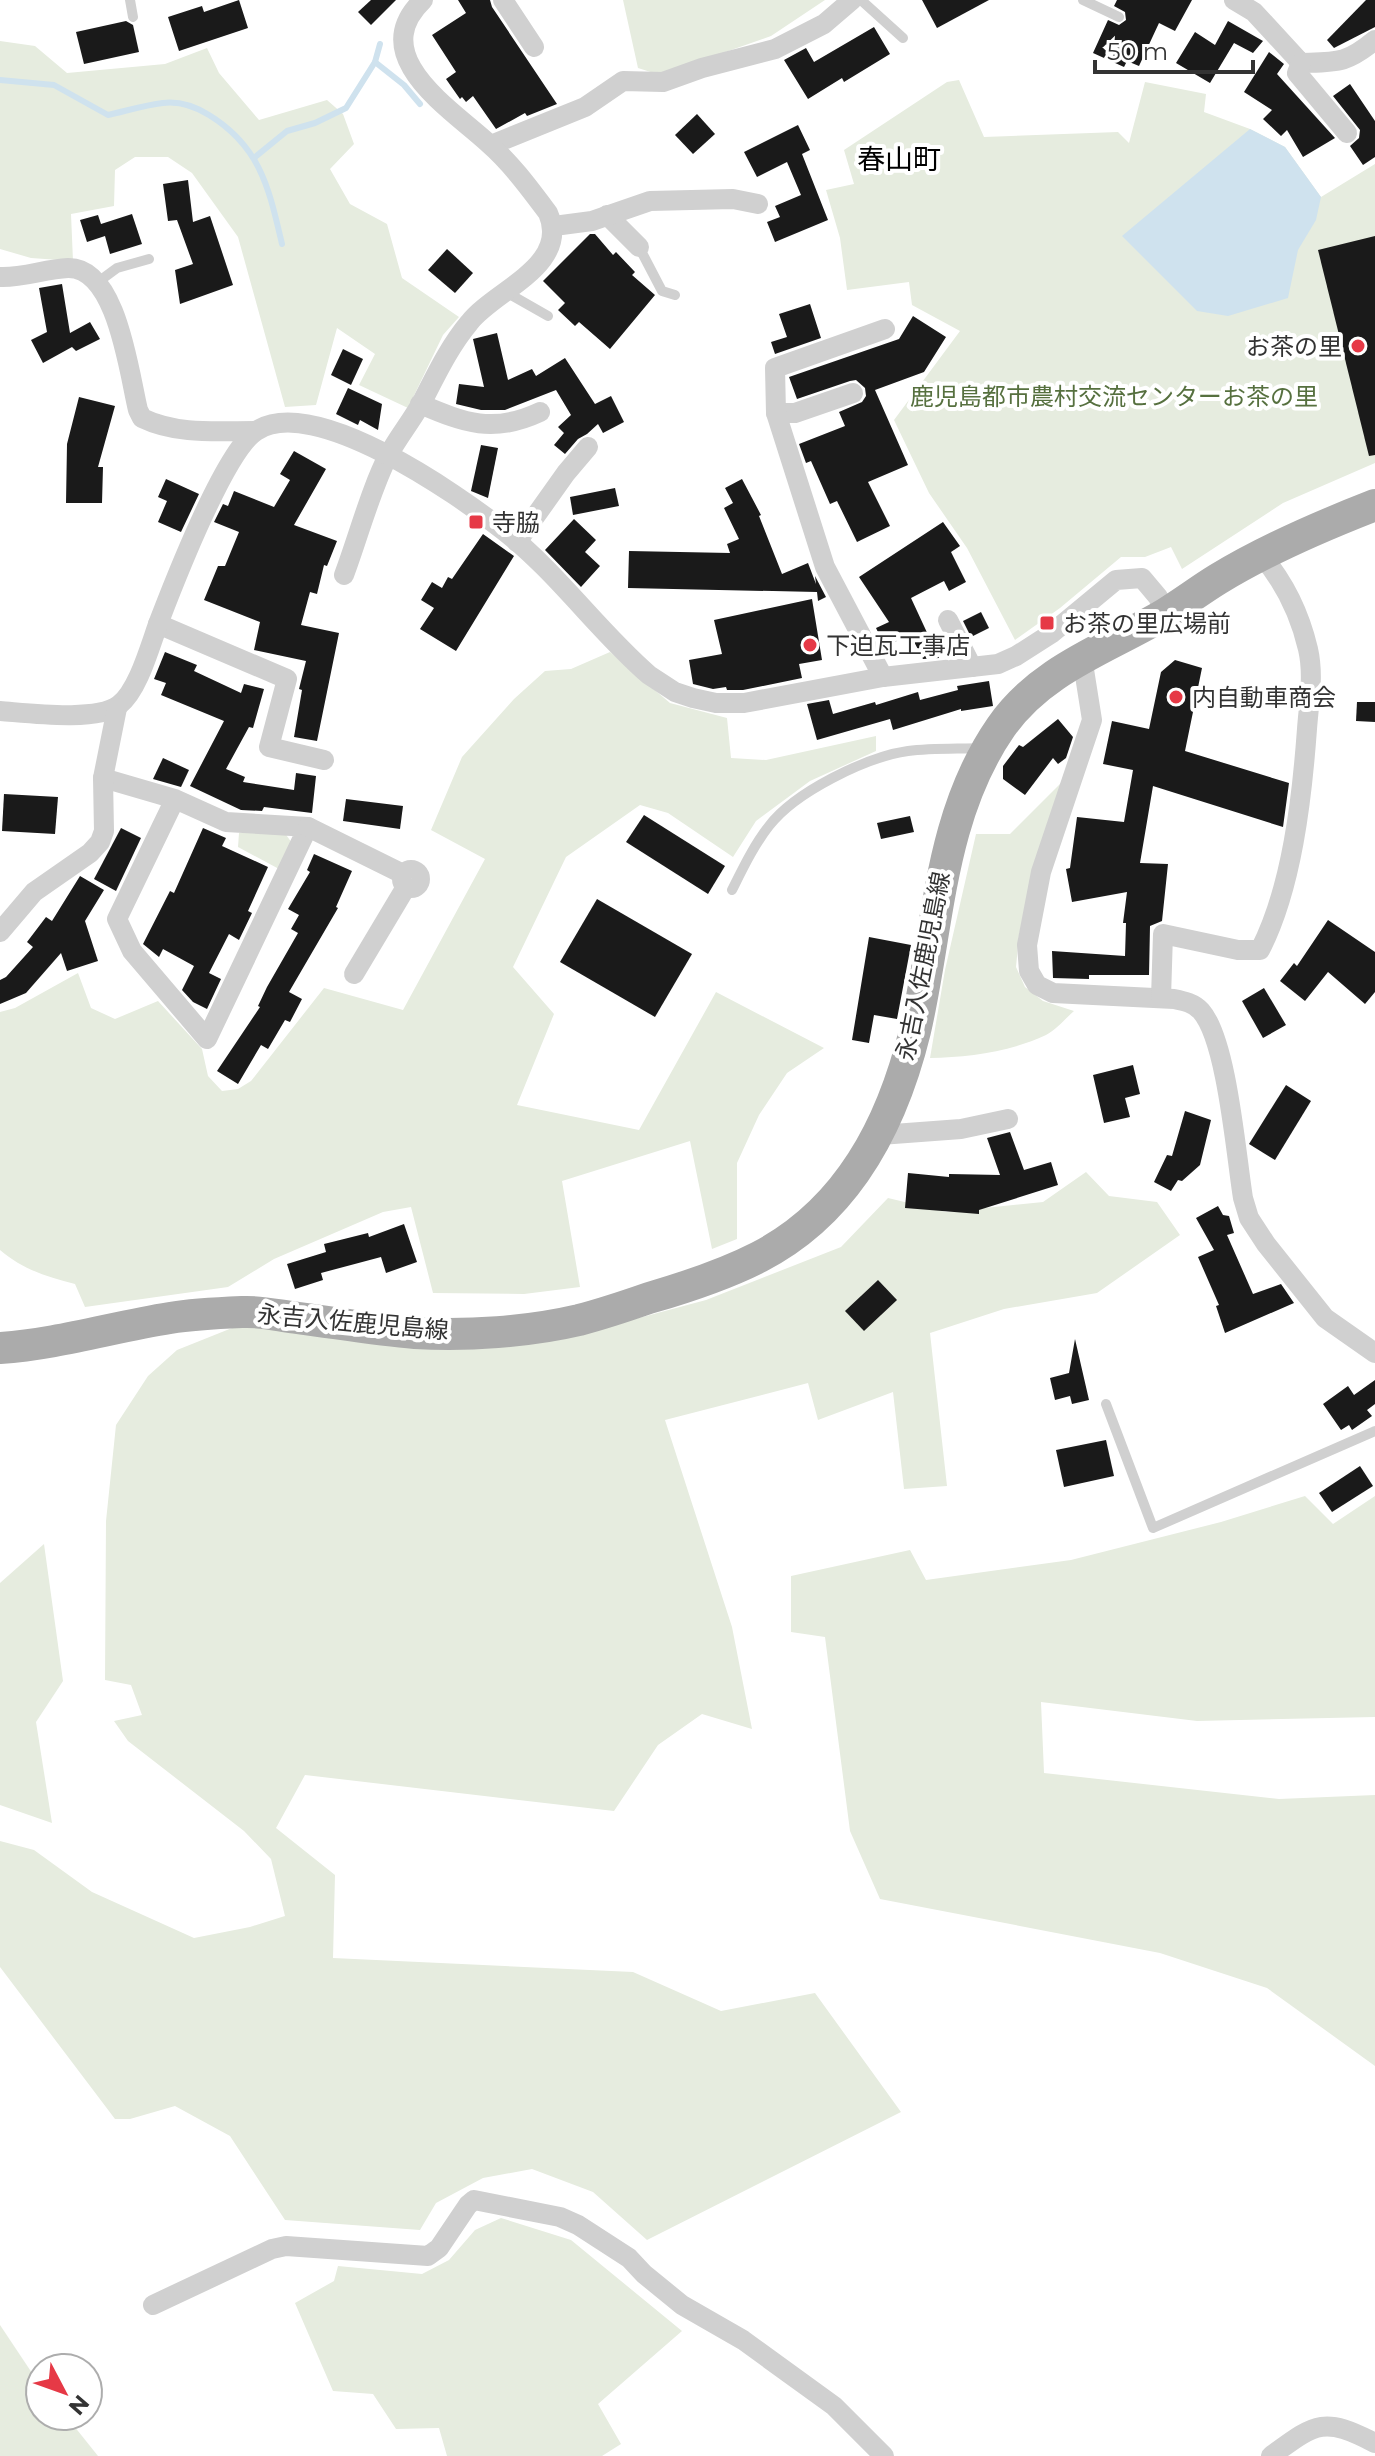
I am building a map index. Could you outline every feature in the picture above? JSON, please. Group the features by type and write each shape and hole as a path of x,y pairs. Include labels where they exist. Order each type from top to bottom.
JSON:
{"main road":[{"name":"永吉入佐鹿児島線","path":"0,1348 37,1346 174,1317 251,1312 417,1333 521,1330 580,1320 704,1281 789,1240 826,1208 854,1176 880,1135 915,1032 946,855 973,777 1003,723 1052,676 1082,657 1165,614 1221,577 1307,532 1375,505"}],"street":[{"path":"344,575 388,455 443,360 471,320 538,267 554,226 548,213 491,145 437,100 412,70 403,44 410,13 423,0"},
{"path":"503,0 534,47"},
{"path":"491,145 585,107 623,81 663,82 702,68 775,49 824,24 852,0"},
{"path":"1234,0 1254,12 1301,63 1341,62 1360,53 1375,40"},
{"path":"1301,63 1297,73 1347,133"},
{"path":"554,226 592,221 650,201 733,199 758,204"},
{"path":"607,215 639,247"},
{"path":"0,277 70,268 98,282 106,292 114,313 142,418 164,426 201,431 255,431 286,421 313,423 388,455 450,492 517,542 636,664 675,692 716,703 744,703 883,677 998,664 1052,633 1116,580 1142,578 1158,597 1165,614"},
{"path":"883,677 825,567 776,413 775,368 885,329"},
{"path":"776,413 795,413 853,393"},
{"path":"420,404 457,419 489,424 509,425 540,412"},
{"path":"0,711 91,714 117,708 124,702 140,674 206,510 240,446 255,431"},
{"path":"517,542 588,447"},
{"path":"1161,998 1163,934 1238,950 1260,950 1270,932 1294,842 1303,785 1310,697 1308,650 1293,605 1274,570 1262,556"},
{"path":"948,620 972,667"},
{"path":"158,624 287,679 269,747 324,760"},
{"path":"1082,657 1092,720 1041,872 1027,945 1029,971 1037,985 1053,993 1161,998 1188,1002 1200,1010 1211,1027 1224,1074 1249,1218 1325,1318 1375,1353"},
{"path":"0,932 34,892 90,853 100,842 104,831 103,778 117,708"},
{"path":"103,778 175,799 226,822 308,827 404,880 354,974"},
{"path":"175,799 117,919 132,951 207,1039 308,827"},
{"path":"880,1135 961,1129 1008,1119"},
{"path":"153,2305 272,2249 286,2246 428,2256 439,2248 468,2205 474,2200 487,2200 560,2217 607,2243 629,2258 682,2305 743,2340 834,2406 884,2456"},
{"path":"1271,2456 1311,2429 1330,2426 1345,2428 1375,2443"}],"lane":[{"path":"130,0 133,17"},
{"path":"861,0 903,38"},
{"path":"1083,0 1119,17"},
{"path":"639,247 662,291 675,295"},
{"path":"98,282 117,268 149,259"},
{"path":"506,292 548,316"},
{"path":"732,890 747,859 770,824 815,787 857,766 907,751 988,748"},
{"path":"1106,1404 1153,1528 1375,1431"}],"green space":[{"path":"623,0 825,0 771,36 660,75 638,68"},
{"path":"0,41 35,46 67,73 165,64 207,48 219,73 259,120 327,100 343,114 354,144 330,169 350,204 387,224 402,278 459,317 443,335 408,408 359,385 375,354 337,328 316,405 285,407 238,237 192,173 168,157 135,157 115,170 114,206 71,214 73,261 31,258 0,249"},
{"name":"鹿児島都市農村交流センターお茶の里","path":"959,80 984,137 1118,132 1129,143 1145,82 1206,94 1204,112 1250,129 1285,147 1321,197 1375,164 1375,463 1283,503 1182,569 1171,547 1145,557 1121,557 1060,608 1015,640 967,548 929,493 894,420 960,331 912,305 909,282 847,290 840,238 826,190 854,184 844,150 947,82"},
{"path":"610,652 670,703 727,718 731,758 766,760 876,736 876,751 810,781 756,821 733,857 668,813 640,805 566,857 513,967 554,1014 517,1105 639,1130 716,992 824,1048 787,1073 759,1115 737,1163 737,1239 712,1249 690,1141 562,1181 580,1287 524,1294 433,1293 411,1207 383,1212 274,1259 228,1287 85,1307 75,1284 35,1272 0,1250 0,1012 15,1008 78,973 91,1008 115,1019 158,1001 202,1049 208,1076 222,1091 238,1089 251,1081 324,988 403,1010 485,859 431,830 462,757 514,699 545,671 571,669"},
{"path":"1062,782 1019,935 1016,967 1025,987 1043,1001 1074,1011 1050,1033 1018,1046 974,1055 930,1058 945,970 976,834 1010,834"},
{"path":"284,832 292,843 279,869 238,847 239,833"},
{"path":"1086,1172 1109,1196 1157,1202 1180,1235 1097,1293 1004,1309 930,1333 947,1486 904,1489 893,1392 818,1420 808,1383 665,1420 732,1627 752,1729 702,1714 658,1745 614,1811 305,1775 276,1828 335,1875 333,1958 633,1972 721,2011 815,1993 901,2112 647,2240 593,2192 532,2169 483,2178 436,2203 420,2230 285,2220 230,2136 175,2106 130,2119 115,2119 0,1967 0,1841 34,1850 92,1892 194,1938 250,1927 285,1916 271,1859 244,1831 128,1741 114,1721 142,1715 131,1685 105,1680 106,1521 116,1425 148,1376 177,1350 232,1328 246,1326 564,1338 706,1300 841,1247 888,1198 946,1212 1043,1202"},
{"path":"1305,1496 1333,1524 1375,1496 1375,1717 1197,1721 1041,1702 1044,1773 1279,1799 1375,1795 1375,2066 1267,1988 1160,1953 880,1899 850,1831 825,1637 791,1632 791,1576 910,1550 926,1580 1071,1560 1221,1522"},
{"path":"44,1544 63,1681 36,1722 52,1823 0,1805 0,1583"},
{"path":"501,2218 571,2240 682,2331 598,2404 621,2444 602,2456 447,2456 439,2428 396,2429 373,2394 333,2391 295,2303 334,2281 338,2266 422,2274 449,2260 475,2230"},
{"path":"0,2325 24,2361 24,2432 79,2432 98,2456 0,2456"}],"water":[{"path":"1250,129 1285,147 1321,197 1316,220 1298,250 1288,298 1228,316 1197,311 1122,236"}],"building":[{"path":"239,0 248,28 179,51 168,17 202,6 204,12"},
{"path":"371,0 396,0 371,25 358,12"},
{"path":"458,0 490,0 557,104 527,116 525,113 496,129 473,96 466,102 462,97 460,99 446,79 456,72 432,35 466,13"},
{"path":"922,0 989,0 937,28"},
{"path":"1117,0 1192,0 1175,31 1159,23 1139,66 1127,61 1124,67 1093,53 1108,20 1119,25 1126,20 1125,12 1114,6"},
{"path":"1366,0 1375,0 1375,27 1334,48 1327,40"},
{"path":"126,21 133,25 139,52 84,64 76,32"},
{"path":"1228,21 1263,41 1253,53 1234,43 1210,83 1176,63 1195,32 1215,45"},
{"path":"874,27 890,54 844,82 842,78 808,99 784,60 806,48 814,62"},
{"path":"1269,52 1284,64 1277,74 1335,138 1303,157 1287,130 1281,136 1263,119 1272,110 1244,92"},
{"path":"1350,84 1375,121 1375,157 1363,165 1350,146 1359,138 1360,130 1333,96"},
{"path":"697,114 715,134 693,154 675,135"},
{"path":"798,125 810,150 802,154 828,220 775,242 767,222 780,217 775,206 801,195 787,162 757,177 744,152"},
{"path":"188,180 193,222 210,216 233,285 180,304 175,270 193,264 177,220 168,221 163,184"},
{"path":"132,214 142,244 110,254 105,236 87,242 80,220 98,215 101,224"},
{"path":"590,234 595,234 613,255 616,252 635,272 632,275 655,295 610,349 579,322 575,326 558,310 565,303 543,281"},
{"name":"お茶の里","path":"1375,236 1375,455 1369,456 1318,250"},
{"path":"447,249 473,273 455,293 428,270"},
{"path":"62,284 70,333 90,322 100,339 76,351 72,347 43,363 31,340 47,332 39,288"},
{"path":"810,304 821,338 775,354 771,342 787,337 779,314"},
{"path":"913,316 946,337 924,372 875,390 908,465 868,482 890,526 857,542 837,501 830,504 811,461 806,463 799,444 845,426 839,412 862,402 866,396 865,388 856,380 797,399 789,377 899,339"},
{"path":"497,333 508,380 532,369 536,376 565,358 595,404 611,396 624,422 603,433 598,424 565,454 554,445 564,433 558,427 571,415 556,390 505,410 481,410 456,404 459,384 484,387 473,339"},
{"path":"343,349 363,359 351,385 331,375"},
{"path":"348,388 382,404 378,430 360,420 358,425 336,414"},
{"path":"79,397 115,406 98,467 103,467 102,503 66,503 67,444"},
{"path":"481,445 498,448 488,498 471,491"},
{"path":"294,451 326,469 294,525 337,541 327,566 324,565 317,594 310,592 301,625 339,633 317,741 294,737 302,690 299,689 306,661 254,650 260,622 204,600 218,566 225,566 239,532 214,522 223,504 228,506 234,491 274,507 290,480 280,474"},
{"path":"166,479 199,494 181,532 158,522 167,501 158,497"},
{"path":"742,479 761,515 782,574 808,563 816,584 815,576 826,597 818,601 817,592 628,588 629,551 730,553 727,544 739,539 724,508 733,503 725,488"},
{"path":"615,488 619,506 573,515 570,497"},
{"path":"574,519 596,540 585,552 600,566 581,587 545,550"},
{"path":"943,522 960,546 951,552 966,582 949,591 944,581 911,598 930,639 940,633 947,647 937,653 939,658 923,659 910,634 885,647 876,628 889,622 859,577"},
{"path":"483,534 514,556 456,651 420,629 434,608 421,600 432,582 442,588 448,577 452,579"},
{"path":"812,599 822,660 799,664 802,678 743,690 727,690 726,687 713,689 693,684 689,660 722,654 714,620"},
{"path":"981,612 989,628 971,637 963,621"},
{"path":"165,652 197,665 194,671 241,693 244,684 264,689 253,728 249,727 226,769 245,777 243,782 294,790 296,773 316,776 312,813 264,807 262,811 241,810 190,786 224,721 161,695 166,683 154,679"},
{"path":"1175,660 1202,668 1185,751 1289,783 1283,827 1153,786 1140,863 1168,864 1162,921 1150,926 1149,975 1053,978 1052,951 1125,956 1126,923 1123,923 1127,892 1072,902 1066,869 1070,868 1077,817 1124,822 1133,770 1103,764 1112,721 1149,729 1161,672"},
{"path":"989,681 993,706 961,709 893,730 890,719 817,740 807,704 829,700 833,714 918,692 920,700 958,690 957,686"},
{"path":"1357,702 1375,702 1375,722 1356,721"},
{"path":"1058,719 1073,737 1066,758 1058,764 1053,758 1025,795 1003,779 1003,766 1019,745 1023,747"},
{"path":"163,758 189,770 181,787 153,779"},
{"path":"4,794 58,797 55,834 2,831"},
{"path":"346,799 403,806 400,829 343,821"},
{"path":"644,815 725,866 708,894 626,842"},
{"path":"910,816 914,832 881,839 877,823"},
{"path":"121,828 141,838 116,891 94,879"},
{"path":"203,828 226,838 222,846 268,867 239,940 229,934 209,973 221,979 207,1009 193,1002 182,990 194,966 163,949 159,957 143,944 170,891 174,893"},
{"path":"314,854 352,871 338,908 289,992 302,999 290,1022 285,1020 268,1049 261,1045 238,1084 217,1071 260,1007 267,987 298,933 291,929 299,915 288,909 310,872 307,870"},
{"path":"80,876 104,890 85,921 98,961 67,971 61,953 26,993 0,1004 0,980 33,947 27,942 46,917 52,921"},
{"path":"597,899 692,954 655,1017 560,962"},
{"path":"1328,920 1375,952 1375,992 1365,1004 1328,972 1305,1001 1280,981 1294,963 1297,966"},
{"path":"869,937 911,945 897,1019 874,1015 869,1043 852,1040"},
{"path":"1264,988 1286,1025 1263,1038 1242,1001"},
{"path":"1133,1065 1140,1094 1125,1098 1130,1117 1104,1123 1093,1075"},
{"path":"1286,1085 1311,1101 1275,1160 1249,1144"},
{"path":"1185,1111 1211,1120 1200,1165 1182,1181 1178,1180 1171,1191 1154,1182 1167,1155 1172,1156"},
{"path":"1010,1132 1024,1170 1051,1162 1058,1185 979,1210 979,1214 905,1208 908,1173 949,1177 949,1174 1000,1175 987,1138"},
{"path":"1218,1206 1223,1215 1229,1216 1234,1233 1227,1235 1253,1294 1281,1284 1294,1303 1225,1333 1216,1306 1219,1305 1198,1257 1214,1250 1196,1218"},
{"path":"404,1224 417,1262 386,1273 381,1257 321,1273 323,1280 295,1289 287,1264 326,1252 324,1244 368,1233 369,1237"},
{"path":"878,1280 897,1300 864,1331 845,1311"},
{"path":"1075,1339 1089,1400 1072,1404 1070,1396 1055,1400 1050,1378 1069,1373"},
{"path":"1375,1380 1375,1404 1367,1410 1372,1416 1352,1430 1349,1425 1341,1430 1323,1404 1348,1386 1354,1395"},
{"path":"1106,1440 1114,1476 1064,1487 1056,1450"},
{"path":"1360,1466 1373,1486 1332,1512 1319,1493"}],"waterway":[{"path":"254,158 287,131 315,123 346,108 375,62 380,44"},
{"path":"375,62 404,85 420,104"},
{"path":"0,80 54,85 108,115 169,103 199,109 227,127 252,155 267,187 282,244"}],"place":[{"name":"お茶の里","path":"1358,346"},
{"name":"寺脇","path":"476,522"},
{"name":"お茶の里広場前","path":"1047,623"},
{"name":"下迫瓦工事店","path":"810,645"},
{"name":"内自動車商会","path":"1176,697"}],"district":[{"name":"春山町","path":"899,159"}]}
